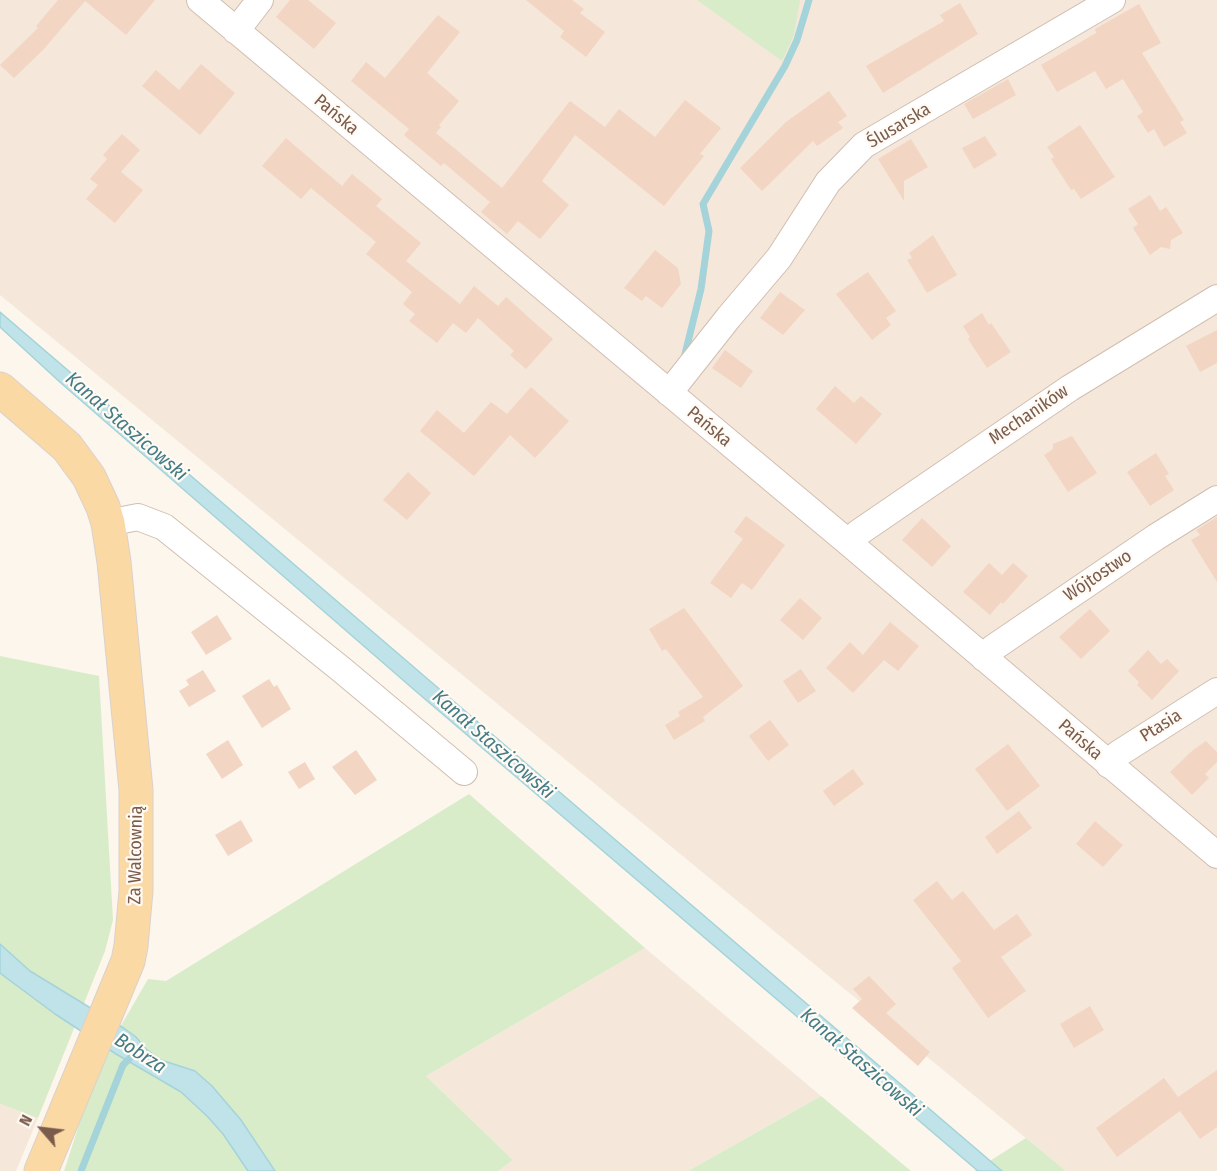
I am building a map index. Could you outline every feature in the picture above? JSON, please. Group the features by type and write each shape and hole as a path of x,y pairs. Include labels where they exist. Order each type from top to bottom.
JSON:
{"main road":[{"name":"Za Walcownią","path":"0,389 59,439 75,456 93,485 108,523 131,724 137,804 136,882 131,946 124,972 41,1171"}],"street":[{"name":"Pańska","path":"200,0 849,543 1217,855"},
{"path":"236,31 260,0"},
{"name":"Ślusarska","path":"669,393 779,258 828,182 864,145 1112,0"},
{"name":"Mechaników","path":"849,543 858,533 1070,388 1217,298"},
{"name":"Wójtostwo","path":"984,658 993,648 1156,537 1217,499"},
{"path":"108,523 138,517 164,527 336,665 464,772"},
{"name":"Ptasia","path":"1109,765 1118,754 1217,691"}],"shaded area":[{"path":"0,0 1217,0 1217,1171 1066,1171 0,295"},
{"path":"645,948 821,1096 688,1171 498,1171 513,1160 426,1076"},
{"path":"0,1104 38,1118 16,1171 0,1171"}],"green space":[{"path":"697,0 800,0 794,35 782,61"},
{"path":"0,656 99,676 113,920 105,951 38,1118 0,1104"},
{"path":"469,794 645,948 426,1076 513,1160 498,1171 64,1171 104,1055 148,979 166,981"},
{"path":"821,1096 911,1171 688,1171"},
{"path":"1026,1138 1066,1171 974,1171"}],"water":[{"name":"Kanał Staszicowski","path":"0,312 1002,1171 978,1171 419,694 62,384 0,327"},
{"name":"Bobrza","path":"0,944 30,971 125,1029 161,1060 195,1071 212,1086 241,1120 275,1171 248,1171 223,1134 181,1092 116,1054 55,1014 0,973"}],"building":[{"path":"58,0 155,0 126,35 85,1 43,50 14,78 0,65 38,28 36,26"},
{"path":"290,0 308,0 336,23 314,49 276,17"},
{"path":"526,0 572,0 584,9 580,13 605,32 586,57 560,37 564,31"},
{"path":"960,3 978,34 883,93 866,66 944,21 940,15"},
{"path":"1139,4 1161,43 1142,53 1184,120 1180,122 1187,133 1164,147 1154,129 1148,133 1137,116 1143,112 1123,79 1106,89 1095,71 1057,92 1041,65 1096,33 1095,29"},
{"path":"438,15 460,32 427,73 459,101 439,125 441,127 436,133 502,188 570,101 605,127 619,109 655,137 685,100 721,128 700,154 704,156 664,206 575,135 542,181 569,205 540,239 518,221 507,234 481,212 490,202 444,163 441,166 404,135 409,129 351,81 366,62 385,78"},
{"path":"201,64 235,93 200,135 142,86 156,70 179,90"},
{"path":"1008,79 1016,95 973,119 964,104"},
{"path":"829,91 847,116 838,122 843,128 817,146 813,141 762,191 740,168 786,122"},
{"path":"1080,125 1115,177 1081,199 1074,189 1071,190 1051,159 1054,157 1047,147"},
{"path":"122,134 140,150 121,172 143,190 115,223 86,199 98,185 90,179 107,159 103,155"},
{"path":"985,136 997,155 974,169 962,148"},
{"path":"286,138 342,186 352,174 382,199 376,206 421,243 406,261 460,304 474,286 498,306 506,297 553,339 526,369 510,355 514,351 478,318 466,333 453,323 437,343 409,321 415,314 403,304 412,292 366,254 376,242 311,188 301,199 262,166"},
{"path":"911,139 928,167 904,181 904,201 878,159"},
{"path":"1150,195 1160,211 1166,207 1183,233 1171,240 1170,249 1161,247 1150,255 1133,228 1138,224 1128,209"},
{"path":"933,235 957,275 927,293 907,260 912,258 909,253"},
{"path":"655,250 678,268 681,284 662,308 646,296 642,301 624,288"},
{"path":"868,272 896,311 886,318 891,325 872,340 836,294"},
{"path":"780,292 805,310 783,335 760,318"},
{"path":"982,313 1011,352 987,368 968,339 970,337 963,326"},
{"path":"1217,330 1217,363 1200,372 1186,346"},
{"path":"725,350 753,371 741,388 712,368"},
{"path":"835,386 854,403 861,396 882,414 856,444 816,409"},
{"path":"531,387 569,421 535,458 510,435 474,476 420,431 437,410 464,433 491,402 507,414"},
{"path":"1072,436 1097,473 1068,492 1044,455 1053,449 1053,444"},
{"path":"1156,453 1169,474 1165,476 1174,490 1150,506 1127,472"},
{"path":"408,472 431,493 407,520 383,500"},
{"path":"746,516 785,545 752,590 742,583 731,598 710,583 743,539 734,532"},
{"path":"1217,517 1217,582 1191,540 1200,535 1196,530"},
{"path":"922,518 951,546 932,567 902,540"},
{"path":"989,563 1002,575 1013,563 1028,576 990,615 963,592"},
{"path":"800,598 822,618 803,640 780,620"},
{"path":"684,608 743,686 703,717 705,721 674,740 665,725 680,716 678,712 703,697 666,649 662,651 649,629"},
{"path":"1090,609 1110,631 1081,659 1059,637"},
{"path":"217,615 232,639 206,655 191,632"},
{"path":"890,622 919,646 898,671 884,660 853,693 826,668 850,642 863,655"},
{"path":"1148,650 1161,664 1167,659 1179,671 1152,700 1137,685 1139,682 1128,671"},
{"path":"801,669 816,691 798,703 783,681"},
{"path":"203,670 216,691 189,707 179,691 189,685 186,680"},
{"path":"269,679 274,687 277,685 291,709 262,728 242,696"},
{"path":"770,720 789,745 768,761 749,736"},
{"path":"228,740 243,765 222,779 206,754"},
{"path":"1206,741 1217,752 1217,762 1205,774 1209,778 1192,795 1170,772"},
{"path":"1008,744 1040,786 1007,811 975,769"},
{"path":"356,750 377,780 355,795 332,767"},
{"path":"305,762 315,779 299,789 288,772"},
{"path":"853,769 864,784 834,806 823,791"},
{"path":"1019,811 1032,828 997,854 985,837"},
{"path":"241,820 253,841 228,856 215,835"},
{"path":"1095,821 1123,845 1103,867 1076,844"},
{"path":"937,881 952,900 963,891 994,930 1017,914 1032,935 1001,957 1026,991 988,1018 952,968 961,961 913,900"},
{"path":"869,976 896,1004 886,1013 930,1052 918,1066 852,1008 862,999 853,989"},
{"path":"1090,1006 1104,1030 1074,1048 1060,1024"},
{"path":"1217,1070 1217,1127 1200,1139 1180,1111 1117,1157 1096,1128 1164,1078 1178,1097"}],"waterway":[{"path":"685,354 701,289 709,231 703,204 785,66 797,40 809,0"},
{"name":"Bobrza","path":"81,1171 123,1065 134,1054"}]}
